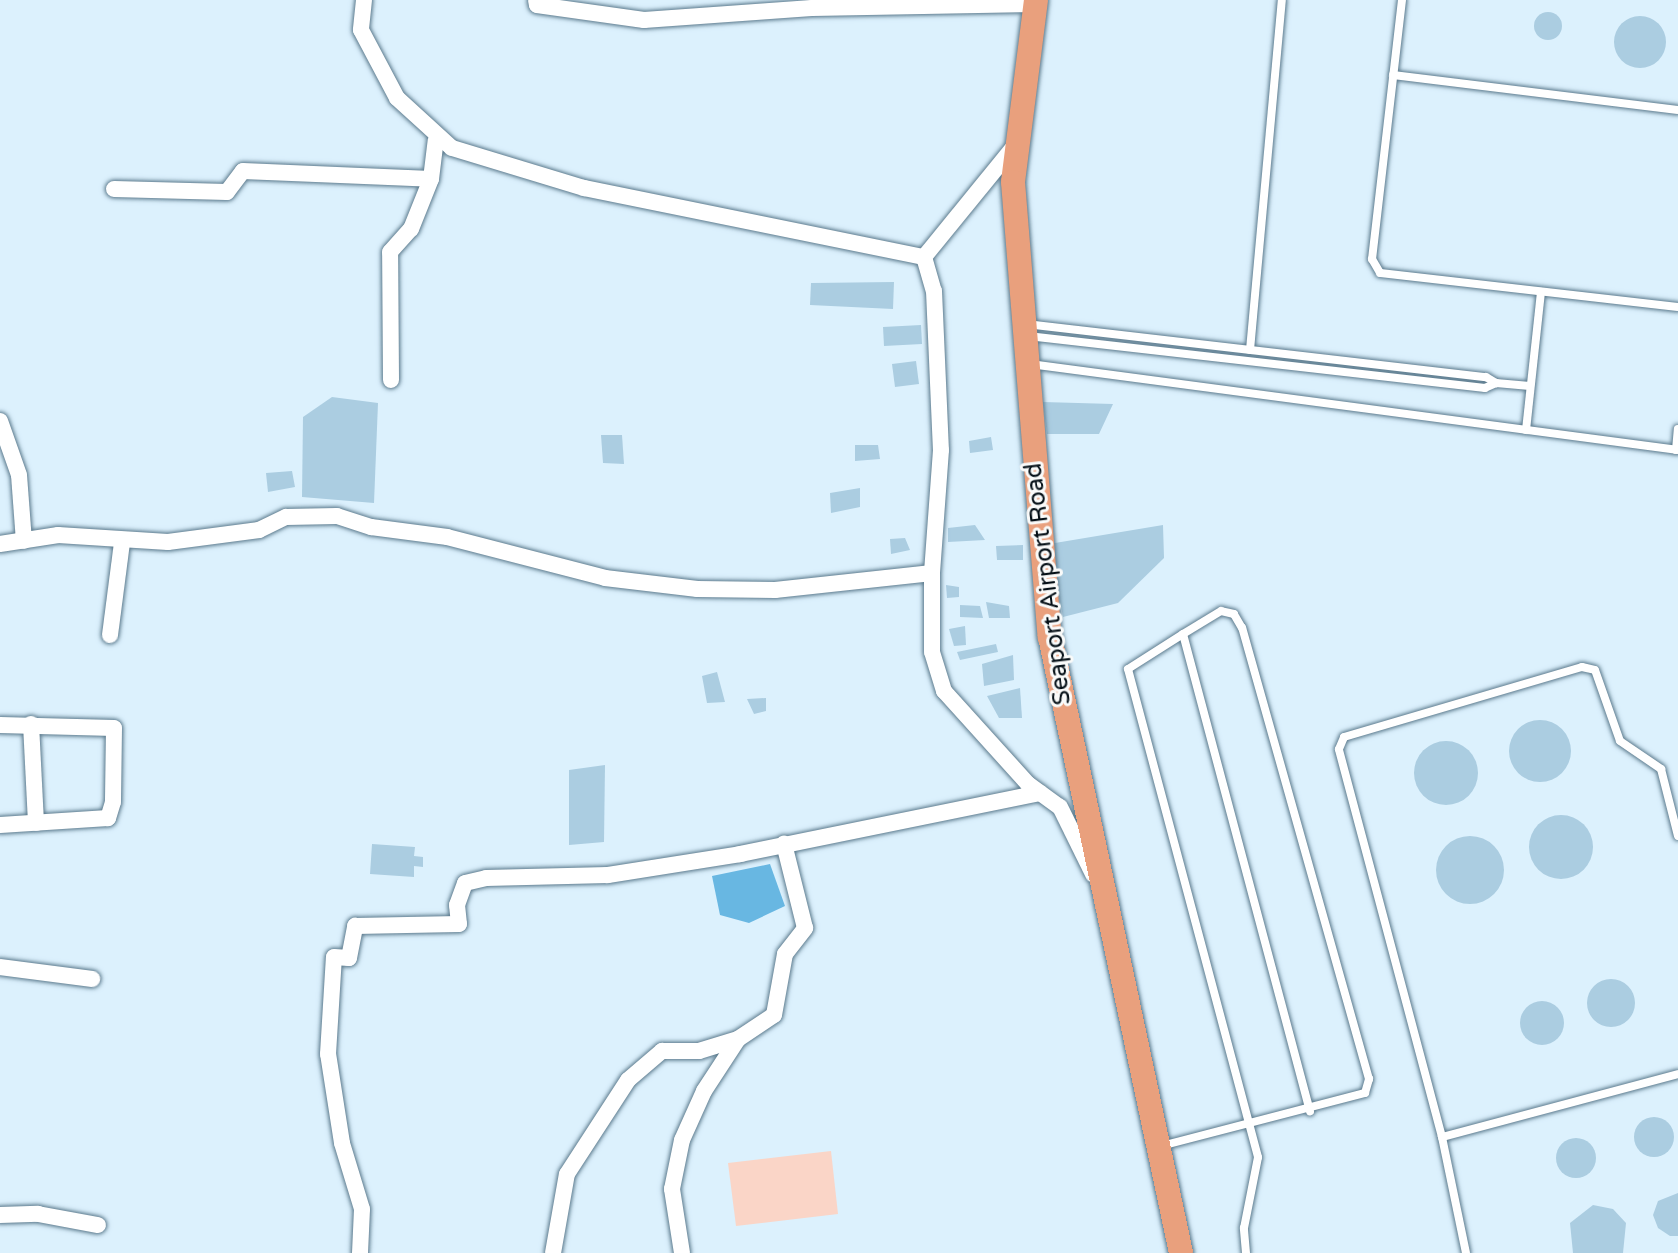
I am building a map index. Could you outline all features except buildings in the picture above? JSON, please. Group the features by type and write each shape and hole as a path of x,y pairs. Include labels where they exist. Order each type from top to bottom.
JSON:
{"main road":[{"name":"Seaport Airport Road","path":"1035,2 1016,144 1022,329 1054,665 1161,1146 1181,1253"}],"street":[{"path":"364,0 361,30 397,98 436,140 584,188 924,257"},
{"path":"536,0 537,5 644,20 929,2 1035,2"},
{"path":"391,380 390,252 411,229 431,179 436,140"},
{"path":"924,257 1016,144"},
{"path":"114,189 227,192 243,171 431,179"},
{"path":"924,257 934,291 941,450 932,573 931,641 944,691 1040,793 1060,807 1105,897"},
{"path":"0,421 19,475 24,541"},
{"path":"0,544 58,535 122,543 259,530 286,517 337,516 371,527 447,537 605,578 697,589 775,590 932,573"},
{"path":"110,635 122,543"},
{"path":"31,724 36,823"},
{"path":"0,725 114,728 113,802 108,818 0,825"},
{"path":"360,1253 362,1209 342,1143 328,1054 334,957 349,958 355,926 459,924 457,905 465,883 486,878 608,875 1040,793"},
{"path":"553,1253 567,1174 628,1080 662,1051 699,1051 738,1039 774,1015 785,954 805,928 784,844"},
{"path":"0,967 92,979"},
{"path":"682,1253 672,1189 682,1140 713,1077 738,1039"},
{"path":"699,1051 713,1077"},
{"path":"0,1215 38,1214 98,1225"}],"lane":[{"path":"1250,350 1282,0"},
{"path":"1402,0 1372,259 1380,273 1678,307"},
{"path":"1393,75 1678,110"},
{"path":"1526,430 1541,292"},
{"path":"1022,329 1227,359 1485,388 1496,383"},
{"path":"1022,329 1228,347 1486,377 1496,383 1530,386"},
{"path":"1227,359 1228,347"},
{"path":"1025,364 1677,450 1678,429"},
{"path":"1161,1146 1249,1124 1310,1111 1365,1093 1369,1079 1242,628 1234,614 1221,611 1128,669 1249,1124 1258,1157 1244,1228 1246,1253"},
{"path":"1183,634 1310,1111"},
{"path":"1466,1253 1442,1137 1339,749 1344,737 1582,667 1595,670 1620,741 1661,769 1678,836"},
{"path":"1442,1137 1678,1074"}],"shaded area":[{"path":"831,1151 838,1214 736,1226 728,1163"}],"water":[{"path":"770,864 785,906 749,923 720,915 712,876"}]}
